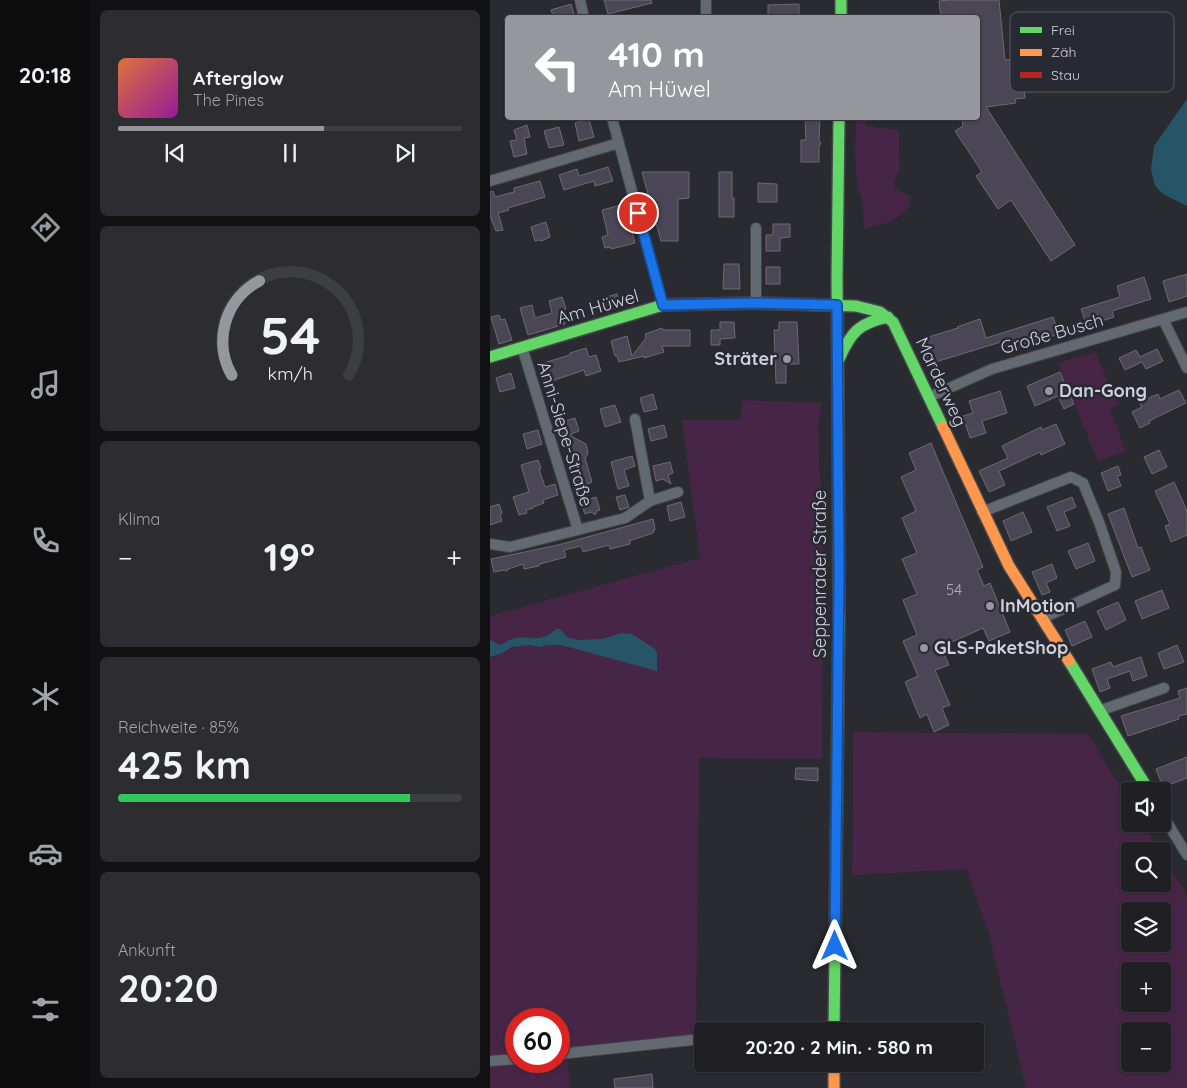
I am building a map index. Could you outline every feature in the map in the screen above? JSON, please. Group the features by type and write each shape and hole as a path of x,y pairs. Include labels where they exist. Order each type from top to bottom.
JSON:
{"main road":[{"path":"841,0 841,15"},
{"name":"Seppenrader Straße","path":"834,1022 839,584 837,362 839,120"},
{"name":"Am Hüwel","path":"490,357 663,305 756,303 837,305"},
{"path":"837,305 870,309 888,317"},
{"path":"837,362 846,344 858,327 871,320 888,317"},
{"name":"Marderweg","path":"888,317 900,335 1009,566 1044,618 1143,782"},
{"path":"834,1072 834,1088"}],"street":[{"path":"580,0 583,15"},
{"path":"706,0 706,15"},
{"path":"612,120 663,305"},
{"path":"490,181 618,143"},
{"path":"756,228 756,303"},
{"name":"Große Busch","path":"929,397 992,369 1187,312"},
{"path":"1163,319 1187,368"},
{"name":"Anni-Siepe-Straße","path":"522,347 578,530"},
{"path":"635,419 650,501"},
{"path":"982,512 1071,477 1083,483 1116,572 1115,585 1044,618"},
{"name":"Anni-Siepe-Straße","path":"490,544 510,547 625,518 650,501 678,492"},
{"path":"1099,711 1164,688"},
{"path":"1171,829 1187,855"},
{"path":"570,1053 694,1040"},
{"path":"490,1061 505,1059"}],"shaded area":[{"path":"856,120 865,120 866,126 899,130 900,169 894,183 895,189 911,196 905,211 894,220 864,229 863,206 857,183"},
{"path":"1095,352 1118,404 1110,409 1126,451 1098,461 1058,363"},
{"path":"742,400 822,403 818,426 823,550 822,759 699,758 696,1022 694,1022 694,1034 570,1050 570,1008 505,1008 505,1057 490,1059 490,616 700,558 682,420 741,420"},
{"path":"853,732 1088,734 1121,788 1121,832 1148,832 1154,842 1121,842 1121,892 1171,892 1171,869 1187,896 1187,1088 1026,1088 989,934 966,869 852,875"},
{"path":"505,1062 505,1073 569,1073 570,1088 490,1088 490,1064"}],"water":[{"path":"1187,99 1187,206 1163,194 1155,186 1151,169 1154,146"},
{"path":"556,629 560,629 567,637 579,640 602,639 621,633 632,634 655,649 657,654 657,671 561,645 512,647 490,657 490,640 500,645 515,638 546,636"}],"building":[{"path":"604,0 651,0 652,3 608,14"},
{"path":"999,0 1005,60 1010,60 1010,92 1024,92 1025,98 1015,99 1016,103 986,107 1075,245 1051,261 1011,200 998,209 976,176 982,172 955,131 963,126 962,120 980,120 980,15 941,15 939,1"},
{"path":"571,4 574,15 553,15 551,10"},
{"path":"799,4 799,15 768,15 768,5"},
{"path":"589,120 594,137 579,141 575,123"},
{"path":"805,120 820,120 819,140 821,144 819,146 819,162 801,162 801,140 806,140"},
{"path":"527,125 530,137 524,138 527,154 514,157 510,141 517,140 514,130"},
{"path":"559,127 564,145 549,148 544,131"},
{"path":"608,167 613,181 595,186 594,181 564,190 559,175 577,169 579,176"},
{"path":"642,172 689,172 689,198 678,199 678,241 661,241"},
{"path":"719,172 732,172 734,217 719,217"},
{"path":"540,181 545,197 508,208 509,210 498,213 503,230 496,231 490,216 490,192 493,191 495,197 514,192 514,188"},
{"path":"758,183 777,184 777,202 758,202"},
{"path":"625,204 635,243 611,249 611,247 605,248 602,237 608,235 602,210"},
{"path":"546,222 550,237 541,241 535,241 531,227"},
{"path":"773,224 790,224 790,237 780,238 780,251 766,251 766,235 773,235"},
{"path":"724,264 739,264 740,289 723,289"},
{"path":"766,267 780,267 780,284 766,284"},
{"path":"1187,274 1187,296 1169,302 1163,281"},
{"path":"1144,277 1151,299 1112,311 1114,317 1087,326 1081,309 1120,297 1117,286"},
{"path":"617,294 621,307 606,311 603,298"},
{"path":"562,297 566,309 561,310 565,324 528,335 520,308 532,305 535,318 552,313 549,301"},
{"path":"499,315 501,320 505,319 512,340 499,344 491,317"},
{"path":"1053,317 1059,334 1051,338 1036,340 1011,351 1009,349 1004,351 1001,342 929,364 922,339 980,319 986,338"},
{"path":"720,322 734,322 735,338 720,339 720,345 711,345 711,330 720,330"},
{"name":"Sträter","path":"779,322 797,322 799,364 786,364 786,383 776,383 774,330 779,330"},
{"path":"662,328 663,330 690,330 690,346 662,346 664,352 644,358 644,356 619,362 617,356 615,356 611,341 627,336 632,356 646,338 645,334"},
{"path":"586,348 589,357 596,355 601,371 586,376 584,370 546,383 540,364"},
{"path":"1157,349 1163,361 1146,369 1142,362 1125,370 1119,358 1136,350 1140,357"},
{"name":"Dan-Gong","path":"1060,372 1074,404 1064,409 1058,396 1035,406 1027,386"},
{"path":"511,373 515,388 500,392 496,378"},
{"path":"1179,390 1186,403 1149,421 1150,423 1140,428 1132,412 1142,407 1139,402 1158,394 1160,399"},
{"path":"1000,391 1007,413 982,421 986,433 970,438 963,416 973,413 969,401"},
{"path":"653,394 657,409 644,412 640,398"},
{"path":"615,405 621,422 605,427 600,409"},
{"path":"575,418 579,431 569,435 586,444 588,454 585,458 592,482 577,488 573,484 575,481 573,474 576,473 565,436 562,437 558,423"},
{"path":"1056,424 1065,444 1041,455 1040,452 999,471 1005,485 989,492 979,471 1008,458 1002,446 1041,427 1042,430"},
{"path":"664,425 667,437 651,441 648,429"},
{"path":"538,430 542,444 527,449 523,434"},
{"path":"931,443 983,567 977,570 984,586 990,583 1010,632 989,641 983,628 941,647 949,665 935,670 950,705 942,708 949,725 934,732 927,714 920,718 905,682 918,676 903,641 917,635 903,600 917,594 902,559 917,553 902,518 916,511 901,477 916,470 909,453"},
{"path":"1159,450 1167,467 1152,474 1144,457"},
{"path":"632,456 635,466 624,470 629,486 618,489 611,462"},
{"path":"538,460 545,487 555,484 558,495 543,500 544,503 526,510 527,513 519,515 513,497 529,492 521,465"},
{"path":"670,462 673,473 668,475 671,484 663,479 656,481 653,466"},
{"path":"1118,466 1121,475 1117,476 1121,486 1108,491 1101,473"},
{"path":"1174,482 1187,511 1187,535 1171,542 1165,526 1170,524 1155,491"},
{"path":"625,495 629,507 620,510 616,497"},
{"path":"596,497 600,510 595,515 591,512 585,514 581,502"},
{"path":"1072,497 1076,507 1064,512 1070,526 1057,531 1047,507"},
{"path":"681,502 685,517 670,521 667,506"},
{"path":"499,504 502,521 490,525 490,507"},
{"path":"1124,508 1138,548 1141,547 1150,570 1132,577 1108,514"},
{"path":"1023,512 1032,532 1011,541 1003,521"},
{"path":"653,519 655,529 653,533 629,541 630,544 610,549 609,545 583,552 581,546 564,550 566,557 540,564 539,566 524,569 523,564 507,571 494,572 491,559 558,545"},
{"path":"1088,543 1095,561 1076,569 1068,551"},
{"path":"1052,564 1057,578 1046,583 1050,592 1042,595 1032,572"},
{"path":"1162,590 1169,608 1142,619 1135,601"},
{"path":"1118,602 1126,620 1106,630 1097,611"},
{"path":"1085,621 1092,637 1072,646 1065,630"},
{"path":"1177,645 1184,662 1164,669 1158,653"},
{"path":"1141,657 1147,676 1133,681 1130,671 1107,679 1110,688 1100,692 1092,669 1111,662 1113,667"},
{"path":"1187,688 1187,714 1178,716 1179,719 1128,736 1121,716 1180,698 1178,691"},
{"path":"1187,757 1187,778 1171,784 1171,782 1161,782 1156,769"},
{"path":"796,768 818,768 818,781 795,779"},
{"path":"652,1074 653,1088 615,1088 614,1079"}],"traffic: fast":[{"path":"841,0 841,15"},
{"path":"838,397 839,120"},
{"path":"490,357 663,305 756,303 856,306 880,312 893,322 943,427"},
{"path":"839,359 852,335 857,330 870,322 888,317"},
{"path":"834,1022 839,613"},
{"path":"1069,661 1143,782"}],"traffic: slow":[{"path":"943,427 1009,566 1069,661"},
{"path":"834,1072 834,1088"}],"traffic: jam":[{"path":"838,397 839,613"}],"place":[{"name":"Sträter","path":"787,359"},
{"name":"Dan-Gong","path":"1049,391"},
{"name":"InMotion","path":"990,606"},
{"name":"GLS-PaketShop","path":"924,648"}],"route":[{"path":"638,213 663,305 756,303 837,305 839,574 835,946"}]}
